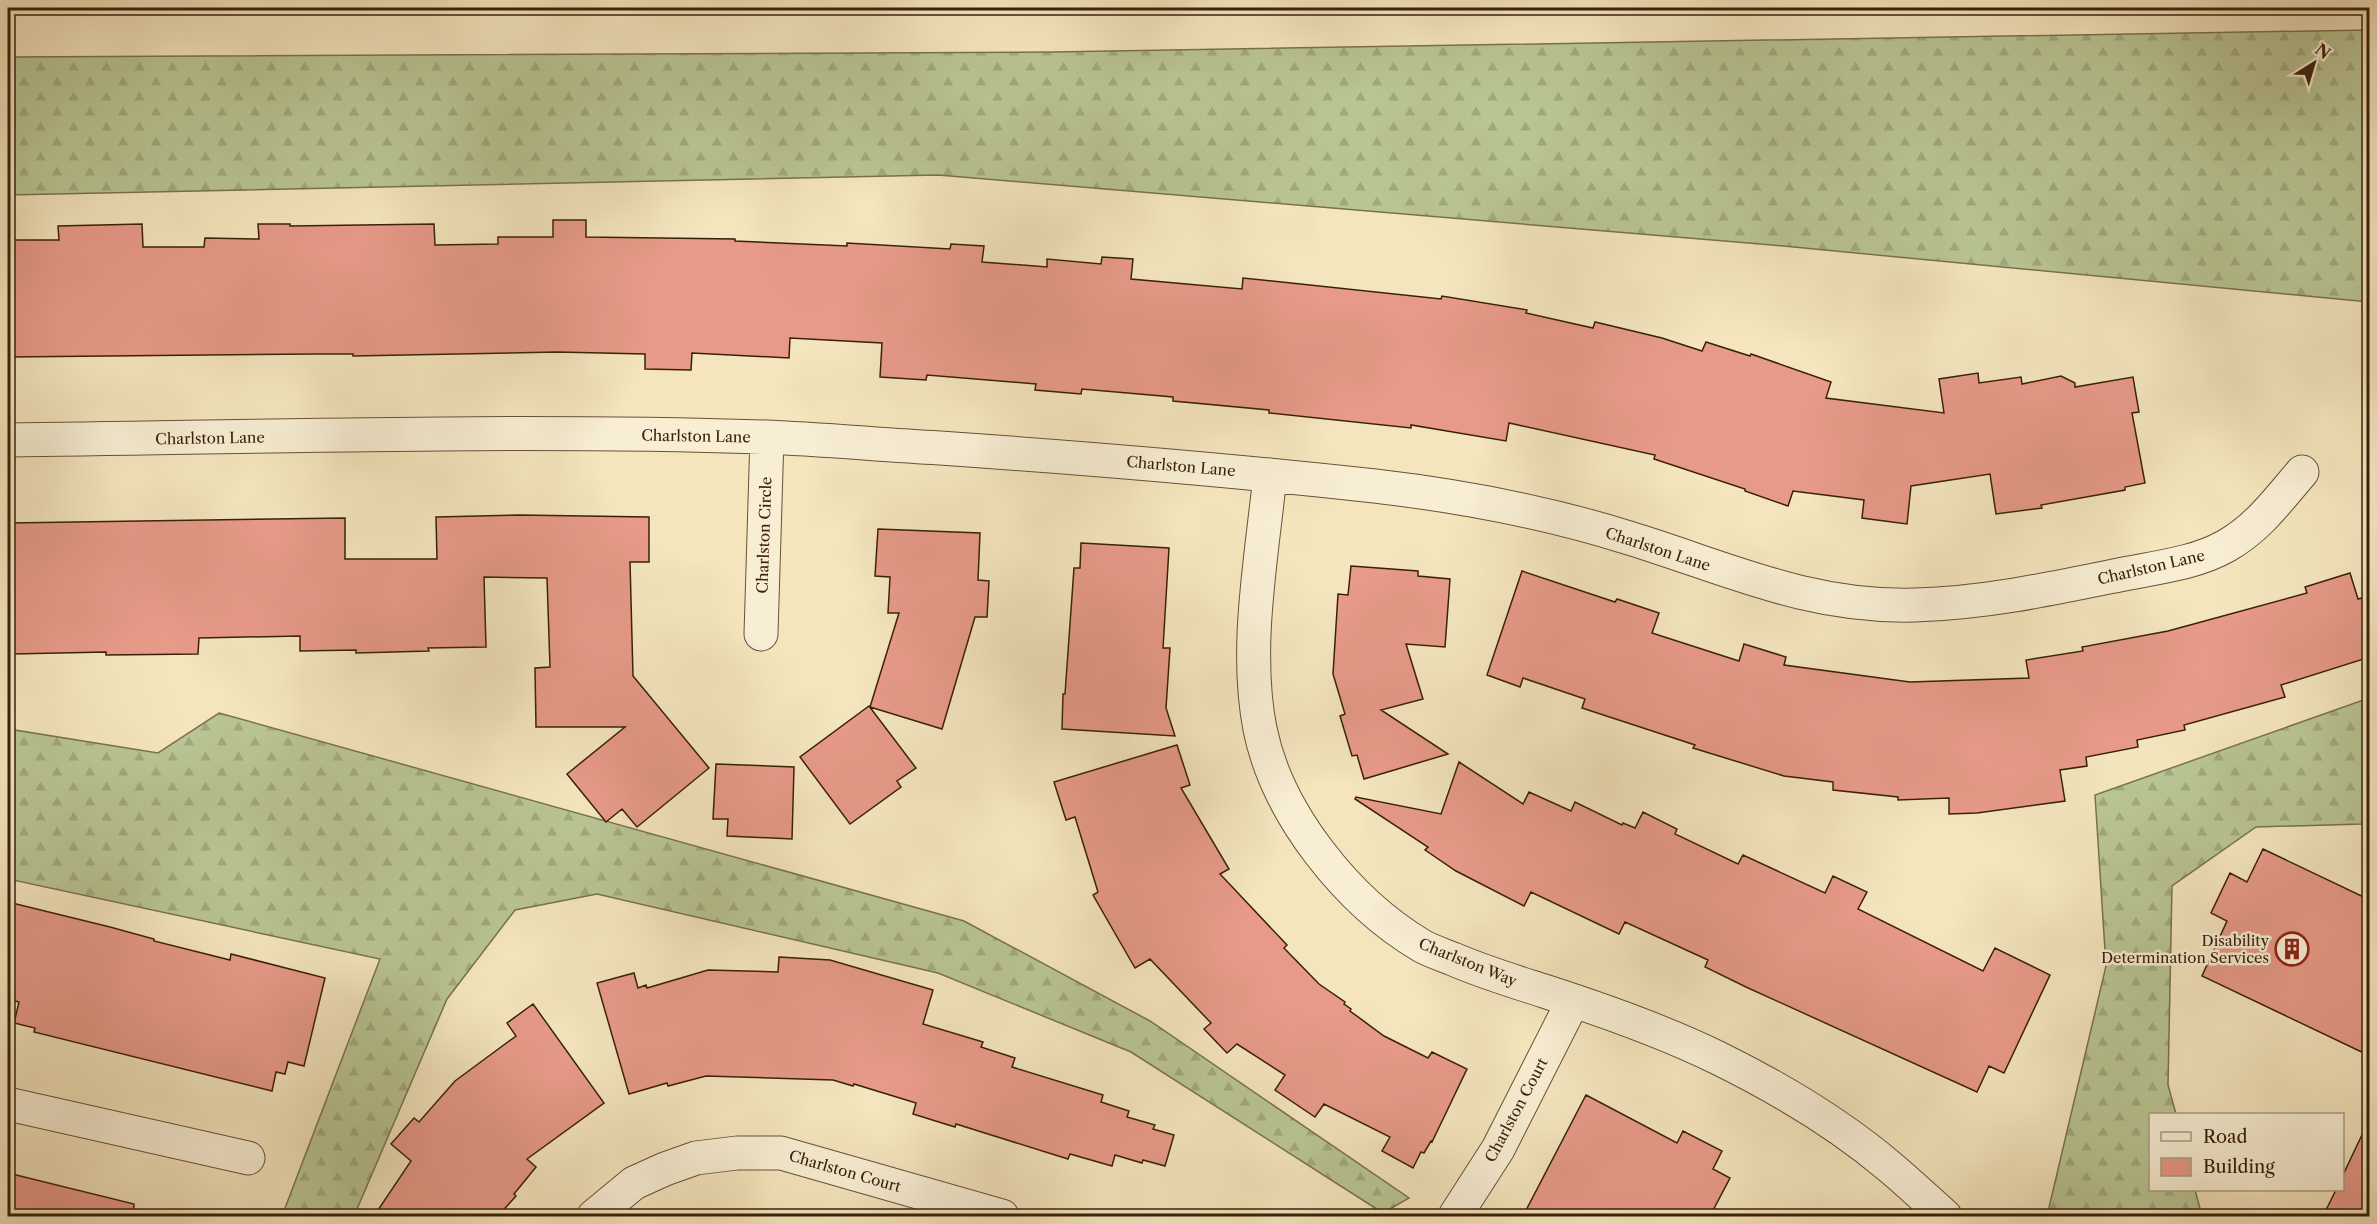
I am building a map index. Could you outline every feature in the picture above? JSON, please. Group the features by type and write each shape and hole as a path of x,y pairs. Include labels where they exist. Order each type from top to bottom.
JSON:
{"street":[{"name":"Charlston Lane","path":"8,440 500,434 767,437 1132,461 1452,496 1554,517 1629,538 1753,581 1803,594 1907,605 1966,602 2028,594 2193,560 2223,548 2255,527 2302,472"},
{"name":"Charlston Circle","path":"761,634 767,437"},
{"name":"Charlston Way","path":"1270,475 1256,610 1254,679 1260,730 1276,778 1297,820 1322,857 1350,888 1381,917 1423,947 1483,972 1648,1028 1717,1057 1775,1087 1834,1125 1890,1166 1945,1216"},
{"name":"Charlston Court","path":"1455,1216 1498,1149 1573,1001"},
{"path":"8,1104 248,1158"},
{"name":"Charlston Court","path":"594,1216 634,1183 686,1162 737,1153 781,1153 1002,1216"}],"green space":[{"path":"2369,30 2369,302 1772,245 938,175 8,195 8,57 1053,52"},
{"path":"2369,698 2369,815 2362,824 2256,827 2172,886 2168,1085 2176,1113 2149,1113 2149,1191 2195,1191 2202,1216 2047,1216 2106,966 2095,795"},
{"path":"219,713 964,921 1150,1021 1409,1198 1383,1213 1131,1052 938,973 597,894 515,910 447,999 354,1216 282,1216 380,959 8,879 8,729 158,753"}],"building":[{"path":"553,220 586,220 586,237 735,239 735,241 847,246 847,243 950,249 951,244 984,246 982,262 1047,267 1047,259 1101,264 1102,257 1133,259 1131,279 1242,289 1243,278 1441,299 1442,296 1527,310 1526,313 1593,328 1595,322 1662,338 1702,351 1706,342 1750,356 1751,354 1831,382 1826,398 1944,413 1939,379 1978,373 1979,383 2021,377 2022,384 2061,376 2075,383 2075,387 2133,377 2139,412 2132,413 2145,483 2125,487 2125,490 2041,505 2042,508 1996,514 1990,474 1911,486 1907,524 1862,518 1864,500 1793,491 1788,506 1745,491 1745,489 1654,459 1655,455 1509,423 1506,441 1411,425 1411,428 1269,413 1269,410 1173,401 1173,397 1082,389 1081,394 1035,390 1036,384 927,375 926,380 880,377 882,343 790,338 789,358 692,353 691,370 645,369 645,354 557,352 353,356 353,354 318,354 8,357 8,240 59,240 58,226 142,224 143,247 204,247 205,238 259,239 258,224 290,224 290,226 434,224 435,245 498,244 498,237 553,237"},
{"path":"519,515 649,517 649,562 630,562 633,676 709,768 637,827 622,809 606,822 567,774 625,727 536,727 535,668 550,667 547,578 484,577 486,647 356,653 356,650 300,651 300,636 199,638 198,654 106,655 106,652 12,654 9,523 345,518 345,559 437,559 436,517"},
{"path":"878,529 980,533 978,580 989,581 987,617 975,617 942,729 870,707 899,613 888,613 890,577 875,576"},
{"path":"1081,543 1169,548 1163,648 1170,648 1166,708 1175,736 1062,729 1074,568 1080,568"},
{"path":"1351,566 1418,571 1418,576 1450,579 1445,647 1406,644 1423,699 1381,710 1448,754 1364,779 1357,755 1352,756 1340,716 1345,714 1333,674 1338,594 1348,595"},
{"path":"1522,571 1615,602 1617,599 1659,613 1652,633 1739,661 1744,644 1786,657 1784,665 1910,682 2029,678 2026,660 2083,651 2082,647 2168,631 2307,593 2305,587 2350,573 2358,599 2362,598 2370,622 2370,657 2281,685 2285,697 2184,725 2185,730 2137,740 2138,747 2086,757 2087,766 2060,770 2065,801 1977,813 1949,814 1949,798 1898,800 1898,797 1833,790 1833,782 1784,776 1693,748 1695,745 1582,708 1585,699 1523,678 1520,687 1487,675"},
{"path":"869,706 916,768 897,781 901,787 850,824 800,757"},
{"path":"1177,745 1190,785 1181,788 1229,869 1220,874 1287,945 1284,948 1319,984 1345,1002 1344,1004 1351,1009 1350,1011 1384,1036 1428,1058 1432,1052 1467,1069 1432,1142 1424,1153 1421,1152 1413,1168 1382,1151 1390,1137 1324,1104 1315,1117 1275,1090 1285,1075 1237,1044 1227,1053 1204,1029 1211,1023 1150,959 1135,968 1093,895 1098,892 1075,817 1066,820 1054,782"},
{"path":"1459,762 1523,804 1529,792 1571,811 1575,802 1622,825 1623,823 1635,828 1643,812 1677,829 1675,834 1738,864 1743,855 1825,893 1833,876 1867,892 1858,909 1983,971 1995,948 2050,975 2004,1073 1989,1066 1977,1092 1746,987 1705,967 1708,960 1625,922 1619,934 1531,892 1524,906 1456,871 1425,850 1428,847 1355,799 1356,797 1441,814"},
{"path":"716,764 794,767 792,839 727,836 728,819 713,819"},
{"name":"Disability Determination Services","path":"2263,849 2370,900 2370,1056 2202,976 2227,921 2211,913 2230,873 2247,882"},
{"path":"8,902 230,960 231,954 325,978 304,1066 288,1062 285,1074 276,1072 272,1091 34,1032 35,1028 14,1023 19,1002 8,999"},
{"path":"779,957 830,960 933,990 923,1024 983,1042 981,1047 1015,1058 1012,1067 1103,1095 1101,1102 1129,1111 1127,1117 1155,1125 1153,1129 1174,1135 1165,1166 1143,1160 1142,1163 1115,1155 1112,1166 1070,1154 1068,1159 956,1124 955,1127 913,1114 916,1103 833,1080 706,1076 668,1086 667,1083 629,1094 597,983 634,973 638,988 646,985 647,988 708,970 778,972"},
{"path":"533,1004 604,1103 527,1159 536,1167 514,1194 516,1196 498,1216 374,1216 411,1161 391,1144 414,1118 419,1122 455,1081 516,1036 507,1023"},
{"path":"1586,1095 1677,1143 1683,1131 1722,1151 1713,1169 1730,1178 1710,1216 1523,1216"},
{"path":"2370,1118 2370,1216 2323,1216 2336,1191 2344,1191 2344,1173"},
{"path":"8,1173 134,1204 133,1216 8,1216"}],"place":[{"name":"Disability Determination Services","path":"2292,949"}]}
